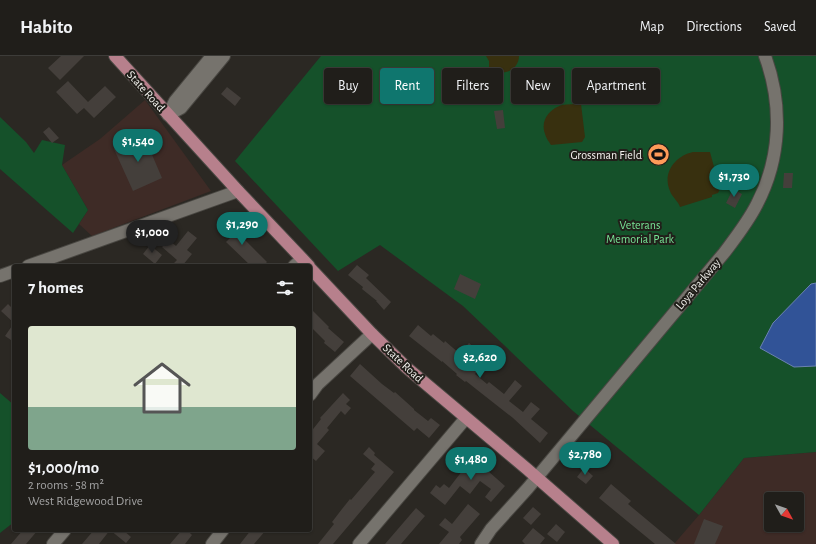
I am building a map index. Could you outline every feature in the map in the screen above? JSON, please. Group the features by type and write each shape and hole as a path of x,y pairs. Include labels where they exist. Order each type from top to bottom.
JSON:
{"main road":[{"name":"State Road","path":"115,56 302,264"},
{"name":"State Road","path":"312,274 407,368 613,544"}],"street":[{"path":"168,115 175,101 212,56"},
{"path":"168,115 181,108 224,56"},
{"name":"Loya Parkway","path":"481,544 491,529 724,253 740,232 757,204 764,189 771,165 776,145 778,122 775,88 766,56"},
{"path":"34,264 238,191"},
{"path":"0,276 12,272"},
{"path":"312,392 318,384 372,334"},
{"path":"359,544 466,418"},
{"path":"53,544 63,532"},
{"path":"212,544 222,532"}],"shaded area":[{"path":"145,100 211,191 92,236 79,224 88,210 62,165 100,139"},
{"path":"816,452 816,544 674,544 744,458"}],"green space":[{"name":"Veterans Memorial Park","path":"321,56 816,56 816,452 744,458 699,515 573,411 463,306 380,245 338,271 235,161"},
{"path":"0,117 26,142 34,153 42,140 65,145 62,165 88,210 73,233 0,169"},
{"path":"0,393 12,403 12,524 0,533"}],"sand":[{"path":"486,56 519,56 516,66 503,73 503,68 489,68 489,61"},
{"path":"581,104 585,137 582,142 551,145 546,137 544,129 547,116 557,107"},
{"path":"693,152 710,152 720,189 718,193 712,195 712,197 680,207 670,191 668,184 669,172 676,161"}],"water":[{"path":"816,283 816,366 794,367 760,348 773,323 811,284"}],"building":[{"path":"61,56 84,56 60,80 48,68"},
{"path":"68,81 88,102 105,86 116,97 94,118 84,108 77,114 56,92"},
{"path":"227,87 241,98 235,106 221,94"},
{"path":"503,110 505,128 497,129 494,111"},
{"path":"49,127 59,138 52,143 43,132"},
{"path":"144,136 162,178 133,191 114,149"},
{"path":"784,173 793,173 792,188 783,188"},
{"path":"733,189 742,194 735,208 726,203"},
{"path":"226,219 267,262 265,264 249,264 226,242 230,238 218,227"},
{"path":"188,231 197,238 187,250 192,254 184,264 173,264 177,260 162,247 169,240 176,246"},
{"path":"150,245 162,255 155,264 143,254"},
{"path":"357,265 369,275 366,278 391,302 384,310 377,301 362,289 363,287 348,275"},
{"path":"460,274 481,284 475,299 454,289"},
{"path":"8,304 12,308 12,321 1,311"},
{"path":"312,310 329,327 328,328 344,342 335,352 324,343 325,341 312,328"},
{"path":"418,325 431,336 433,334 444,343 445,341 460,354 469,343 487,359 475,374 487,384 489,382 504,394 515,380 522,386 509,401 523,412 531,402 540,409 531,419 548,433 540,443 513,418 466,381 465,382 456,375 457,374 442,361 409,336"},
{"path":"12,326 12,341 5,336"},
{"path":"360,364 428,421 431,418 440,425 429,438 417,428 414,431 350,376"},
{"path":"343,393 350,400 346,404 351,408 345,415 341,411 327,428 329,430 317,444 325,451 316,461 312,458 312,430 321,419 320,418"},
{"path":"369,447 375,453 374,455 394,472 333,544 318,544 334,524 332,522 342,509 375,472 371,469 375,464 363,454"},
{"path":"476,453 492,466 488,471 505,486 491,502 485,497 491,489 480,481 470,494 460,486 445,505 430,493 436,485 440,488 444,484 449,488"},
{"path":"584,468 593,476 586,484 577,477"},
{"path":"611,484 631,501 628,504 676,544 655,544 599,498"},
{"path":"468,504 480,514 460,537 462,540 459,544 439,544 449,532 439,525 445,518 452,524"},
{"path":"533,507 541,514 531,525 523,518"},
{"path":"416,508 425,516 401,544 385,544"},
{"path":"704,519 723,526 715,544 694,544"},
{"path":"556,524 565,532 557,542 547,534"},
{"path":"533,528 545,538 540,544 525,544 522,541"},
{"path":"21,532 36,532 26,544 11,544"},
{"path":"92,532 108,532 99,544 82,544"},
{"path":"112,532 125,532 131,537 126,543"},
{"path":"180,532 189,532 192,535 185,544 170,544"},
{"path":"249,532 264,532 254,544 240,544"}],"place":[{"name":"Grossman Field","path":"658,155"}]}
